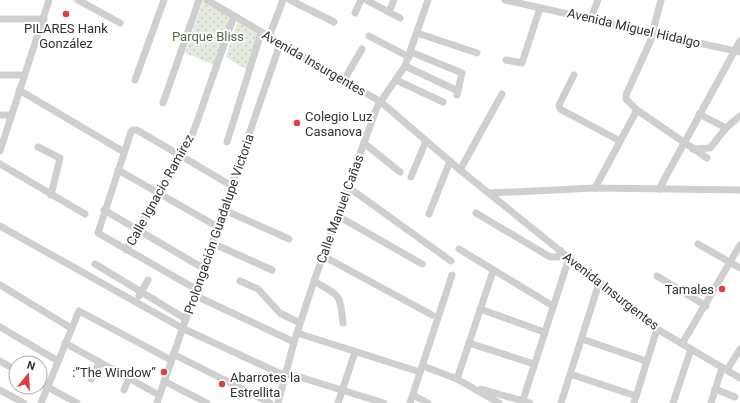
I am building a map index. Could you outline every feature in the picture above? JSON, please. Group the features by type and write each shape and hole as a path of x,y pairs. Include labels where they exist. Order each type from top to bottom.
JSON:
{"street":[{"path":"0,151 49,0"},
{"path":"78,0 120,23"},
{"path":"134,80 164,0"},
{"path":"163,103 199,0"},
{"name":"Avenida Insurgentes","path":"208,0 261,33 381,102 460,170 657,329 740,378"},
{"path":"269,37 283,0"},
{"path":"290,0 334,22"},
{"path":"355,13 361,0"},
{"path":"366,0 400,18"},
{"path":"389,12 394,0"},
{"name":"Calle Manuel Cañas","path":"278,403 284,374 300,323 364,143 381,102 405,66 418,33 428,0"},
{"name":"Avenida Miguel Hidalgo","path":"505,0 526,2 540,8 654,32 737,52"},
{"path":"591,18 598,0"},
{"path":"661,0 654,32 626,95 626,99 628,103 637,110 707,158"},
{"path":"506,60 522,63 540,8"},
{"name":"Calle Ignacio Ramírez","path":"126,250 158,192 192,136 234,16"},
{"path":"0,19 44,19"},
{"path":"227,142 261,33"},
{"path":"418,33 477,53"},
{"path":"369,36 410,54 462,73 458,93 405,66"},
{"path":"659,189 699,114 737,52 740,41"},
{"name":"Prolongación Guadalupe Victoria","path":"156,403 224,210 280,44"},
{"path":"344,80 362,49"},
{"path":"0,75 24,75"},
{"path":"574,75 559,105 560,108 620,141"},
{"path":"396,80 443,102"},
{"path":"19,90 124,152"},
{"path":"460,170 502,94"},
{"path":"595,188 637,110"},
{"path":"699,114 726,128"},
{"path":"0,116 11,115"},
{"path":"693,148 710,148 726,128 740,116"},
{"path":"232,186 180,155 133,130 104,210 98,233 195,292 294,342"},
{"path":"412,177 426,141"},
{"path":"364,143 400,172"},
{"path":"38,147 60,158 51,195"},
{"path":"429,214 450,161"},
{"path":"0,164 85,214"},
{"path":"118,170 218,227"},
{"path":"348,187 451,261"},
{"path":"490,193 595,188 740,190"},
{"path":"104,210 203,268"},
{"path":"224,210 289,239"},
{"path":"476,213 550,257 558,257 561,251"},
{"path":"338,216 422,264"},
{"path":"0,226 182,328 284,374 293,375 384,403"},
{"path":"212,243 272,270"},
{"path":"698,244 740,268"},
{"path":"682,344 706,306 740,245"},
{"path":"459,249 553,306"},
{"path":"323,256 432,315"},
{"path":"522,402 568,258"},
{"path":"95,264 186,319"},
{"path":"457,378 493,271"},
{"path":"410,403 452,276"},
{"path":"657,276 706,306"},
{"path":"135,301 148,280"},
{"path":"240,281 258,289 280,313 300,323"},
{"path":"314,282 337,295 340,300 342,323"},
{"path":"561,403 599,283"},
{"path":"0,285 70,328"},
{"path":"480,309 544,332"},
{"path":"77,403 48,387 70,328 79,311 270,403"},
{"path":"0,327 58,361"},
{"path":"570,374 635,399 657,329"},
{"path":"297,333 355,352 457,378 499,403"},
{"path":"582,339 646,361"},
{"path":"65,343 159,395"},
{"path":"469,343 534,364"},
{"path":"673,403 691,349"},
{"path":"711,403 724,369 740,349"},
{"path":"338,403 355,352"},
{"path":"90,380 100,362"},
{"path":"124,390 129,378"},
{"path":"164,381 207,403"},
{"path":"473,387 530,403"},
{"path":"0,390 24,403"},
{"path":"715,390 735,397"},
{"path":"413,395 428,403"}],"green space":[{"name":"Parque Bliss","path":"203,1 232,16 214,65 185,53"},
{"path":"237,22 261,35 249,71 226,57"}],"place":[{"name":"PILARES Hank González","path":"66,14"},
{"name":"Colegio Luz Casanova","path":"297,123"},
{"name":"Tamales","path":"722,289"},
{"name":":”The Window”","path":"164,372"},
{"name":"Abarrotes la Estrellita","path":"222,384"}]}
